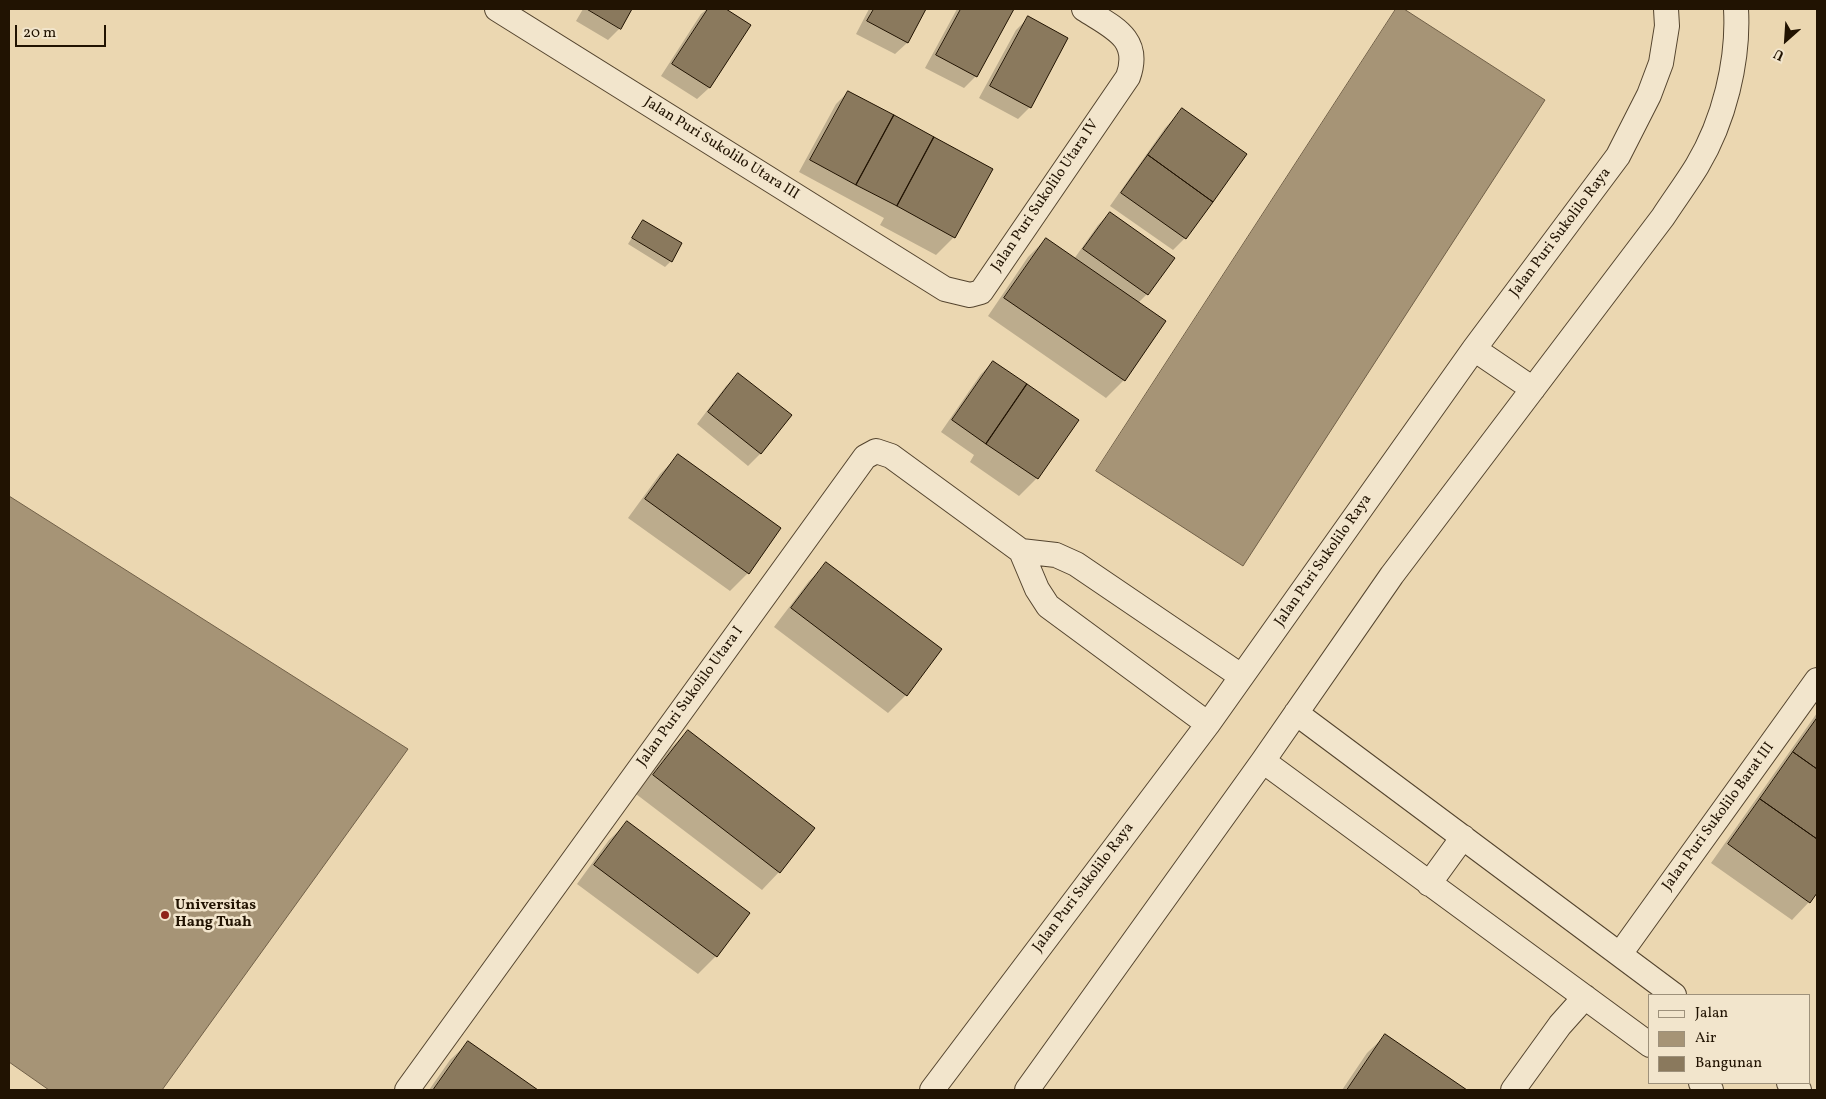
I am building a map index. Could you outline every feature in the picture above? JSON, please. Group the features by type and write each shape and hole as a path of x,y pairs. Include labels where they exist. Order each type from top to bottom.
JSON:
{"street":[{"name":"Jalan Puri Sukolilo Utara III","path":"497,9 945,289"},
{"name":"Jalan Puri Sukolilo Utara IV","path":"945,289 970,295 980,292 1128,77 1131,69 1131,48 1114,28 1084,9"},
{"name":"Jalan Puri Sukolilo Raya","path":"932,1090 1208,724 1474,349 1618,156 1649,95 1661,64 1667,26 1666,9"},
{"path":"1026,1090 1263,761 1392,575 1663,217 1698,165 1721,115 1732,70 1737,32 1736,9"},
{"path":"1474,349 1533,389"},
{"name":"Jalan Puri Sukolilo Utara I","path":"407,1090 865,457 876,452 891,456 1021,551"},
{"path":"1208,724 1048,606 1036,589 1021,551 1056,555 1076,564 1242,676"},
{"name":"Jalan Puri Sukolilo Barat III","path":"1620,954 1817,680"},
{"path":"1296,713 1673,994"},
{"path":"1263,761 1648,1044"},
{"path":"1429,884 1463,837"},
{"path":"1513,1090 1560,1025 1585,997"}],"water":[{"path":"1396,9 1404,9 1545,100 1243,566 1096,471"},
{"name":"Universitas Hang Tuah","path":"9,496 408,749 162,1090 49,1090 9,1062"}],"building":[{"path":"587,9 632,9 621,29"},
{"path":"708,9 726,9 751,25 710,88 672,64"},
{"path":"874,9 926,9 908,43 867,21"},
{"path":"961,9 1014,9 977,77 936,55"},
{"path":"1028,16 1068,38 1031,108 990,86"},
{"path":"848,91 894,115 856,185 810,160"},
{"path":"1182,108 1247,154 1213,202 1148,155"},
{"path":"894,115 934,137 897,206 856,185"},
{"path":"934,137 993,169 955,238 897,206"},
{"path":"1148,155 1213,202 1186,239 1121,193"},
{"path":"1110,212 1175,258 1148,295 1083,249"},
{"path":"643,220 682,243 672,262 632,238"},
{"path":"1046,238 1166,321 1125,381 1004,298"},
{"path":"993,361 1027,384 986,444 952,420"},
{"path":"738,373 792,415 761,454 708,412"},
{"path":"1027,384 1079,420 1038,479 986,444"},
{"path":"678,454 781,528 749,574 645,499"},
{"path":"826,562 942,649 907,696 791,608"},
{"path":"1817,718 1817,769 1793,752"},
{"path":"688,730 815,828 780,873 653,775"},
{"path":"1793,752 1817,769 1817,839 1760,799"},
{"path":"1760,799 1817,839 1817,893 1810,903 1728,844"},
{"path":"627,821 750,913 717,957 594,865"},
{"path":"1385,1034 1467,1090 1347,1090"},
{"path":"468,1041 538,1090 434,1089"}],"place":[{"name":"Universitas Hang Tuah","path":"165,915"}]}
